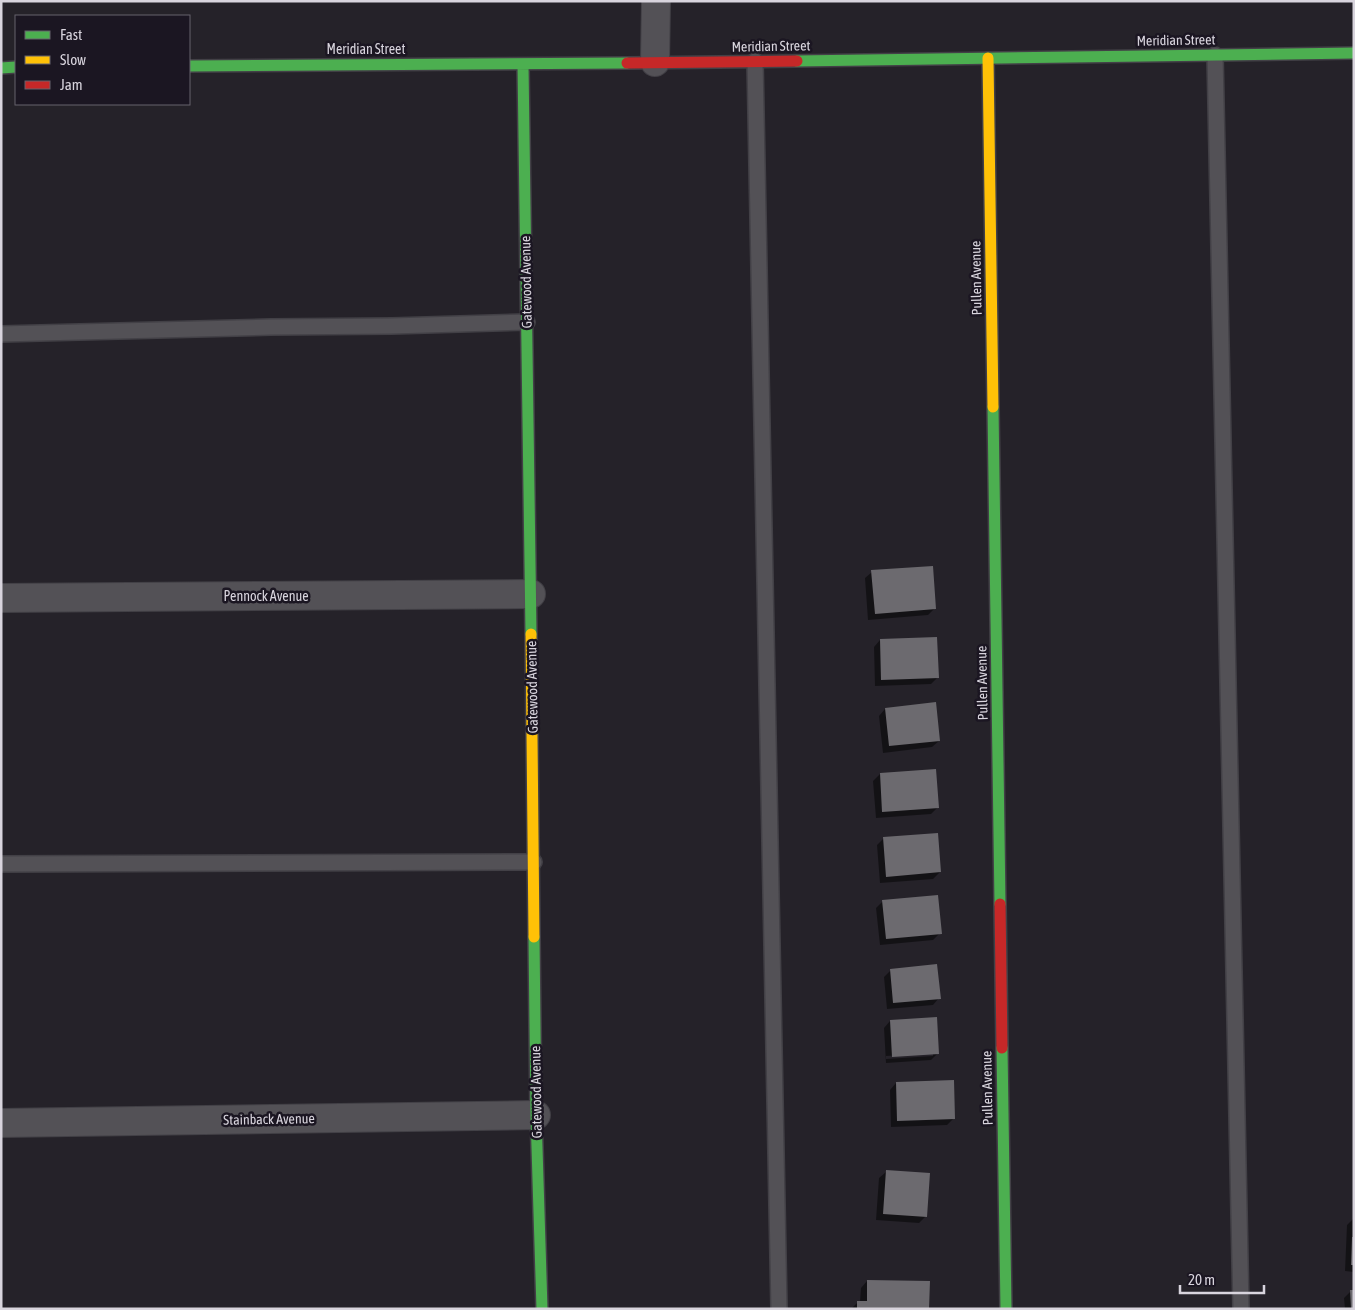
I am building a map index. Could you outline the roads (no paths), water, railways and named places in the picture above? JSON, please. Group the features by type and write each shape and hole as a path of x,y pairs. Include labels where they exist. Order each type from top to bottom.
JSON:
{"street":[{"path":"655,62 656,1"},
{"name":"Meridian Street","path":"190,66 523,65 1354,53"},
{"name":"Pullen Avenue","path":"988,58 1006,1309"},
{"name":"Gatewood Avenue","path":"523,65 536,1116 542,1309"},
{"path":"1,68 15,67"},
{"name":"Pennock Avenue","path":"1,598 531,594"},
{"name":"Stainback Avenue","path":"1,1123 536,1116"}],"lane":[{"path":"1215,55 1241,1309"},
{"path":"755,61 779,1309"},
{"path":"1,334 242,327 392,326 527,322"},
{"path":"1,864 534,862"}]}
